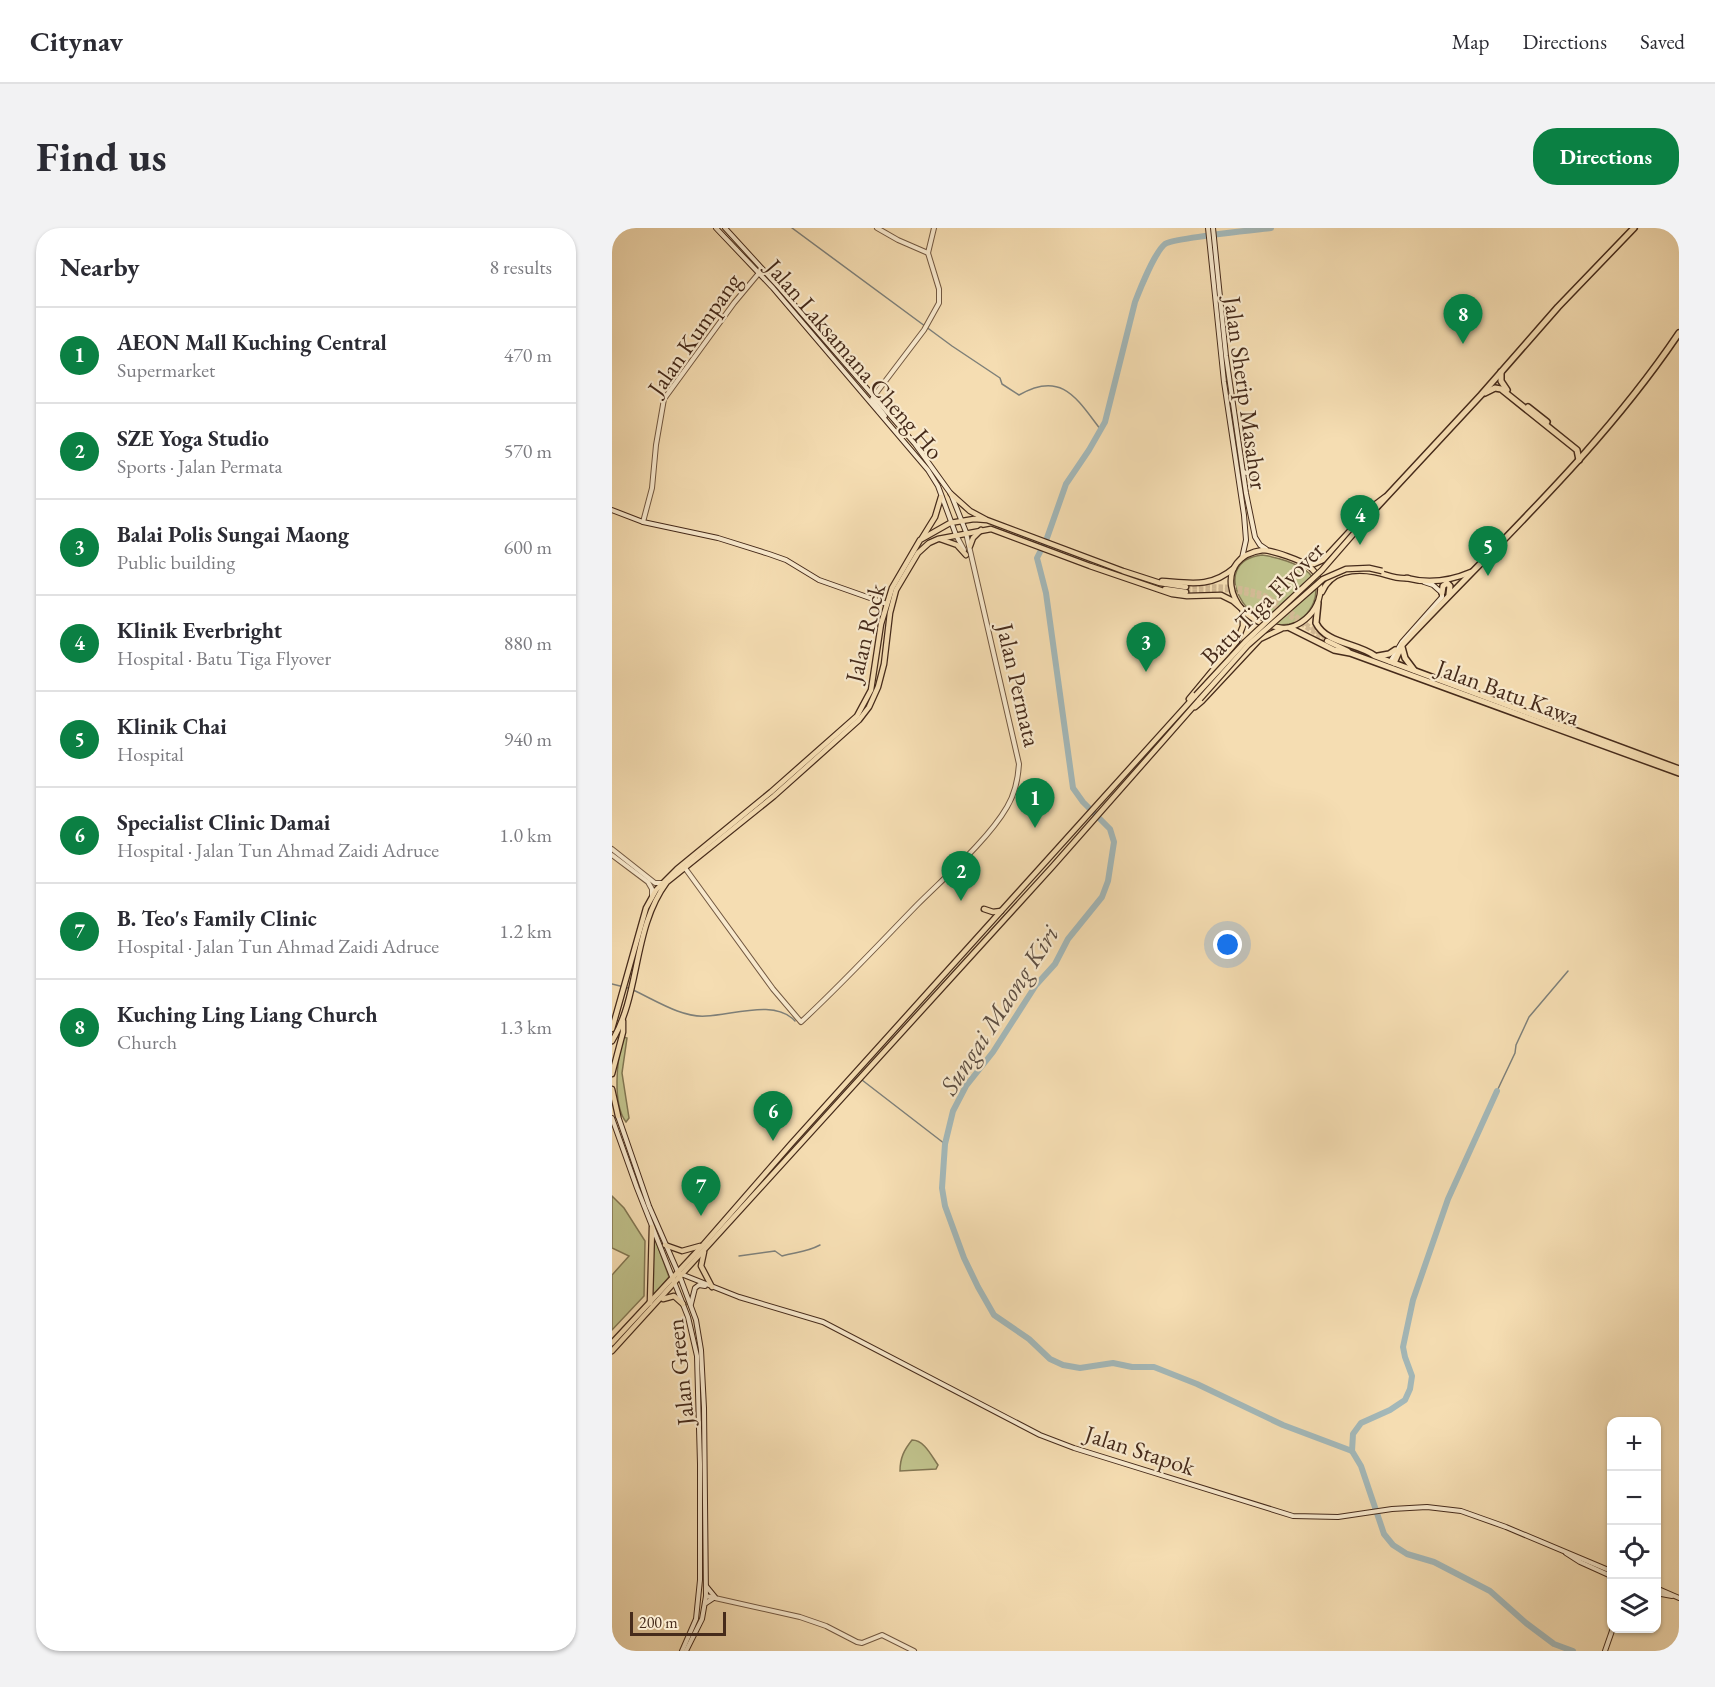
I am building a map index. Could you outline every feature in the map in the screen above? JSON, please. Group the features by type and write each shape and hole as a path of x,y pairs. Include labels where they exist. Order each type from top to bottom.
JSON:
{"highway":[{"path":"1376,508 1481,395 1558,307 1634,228"},
{"path":"1391,665 1402,645 1590,448 1679,333"},
{"path":"1501,372 1501,381 1505,388 1578,447 1590,448"},
{"path":"1481,395 1495,388 1502,389 1577,450 1579,460"},
{"path":"1442,593 1443,586 1449,584 1449,596"},
{"path":"1318,603 1316,623 1322,632 1375,656 1385,656 1395,650"},
{"path":"1288,628 1334,650 1350,653"},
{"path":"1402,645 1405,658 1414,671"},
{"name":"Jalan Batu Kawa","path":"1350,653 1414,671 1679,771"},
{"name":"Jalan Batu Kawa","path":"1375,656 1391,665 1679,771"}],"main road":[{"name":"Jalan Laksamana Cheng Ho","path":"716,228 820,342 928,470 938,486 950,523 971,561"},
{"name":"Jalan Laksamana Cheng Ho","path":"725,228 928,460 951,494 970,546"},
{"path":"877,228 928,253"},
{"path":"889,425 887,418 872,399 926,328 939,303 940,297 928,253 934,228"},
{"name":"Jalan Sherip Masahor","path":"1208,228 1224,382 1245,527 1245,550 1240,561"},
{"name":"Jalan Sherip Masahor","path":"1213,228 1230,384 1243,472 1255,537 1260,545 1269,551"},
{"name":"Jalan Kumpang","path":"643,522 652,488 663,401 734,303 759,273"},
{"path":"1229,406 1227,387 1230,384"},
{"path":"1243,472 1251,475 1257,474"},
{"path":"951,494 970,511 987,520"},
{"path":"1298,561 1314,564 1323,560 1373,506 1387,495"},
{"path":"920,540 935,517 941,496"},
{"name":"Batu Tiga Flyover","path":"1198,697 1245,642 1322,570 1376,508"},
{"path":"612,510 643,522 718,538 769,554 819,580 886,604"},
{"name":"Jalan Rock","path":"612,1029 646,908 662,883 806,763 856,716 871,690 886,604 895,581 920,540 950,523 961,520 987,520 1154,581 1186,590 1147,585"},
{"path":"970,546 973,538 983,529"},
{"name":"Jalan Rock","path":"612,1041 623,1019 639,947 651,910 667,882 774,796 860,720 878,687 884,664 890,613 897,590 918,553 929,543 983,529 1000,531 1046,550 1181,596 1221,595 1241,609"},
{"path":"938,539 957,545 966,555"},
{"name":"Jalan Permata","path":"685,868 773,989 801,1022 834,992 958,865 1001,817 1015,792 1019,764 971,561 970,546"},
{"path":"1154,581 1211,582 1227,574 1254,551 1269,551 1308,566 1317,576 1320,597"},
{"path":"1236,566 1230,584 1234,598 1241,609 1259,622 1288,628"},
{"name":"Batu Tiga Flyover","path":"1198,697 1248,645 1323,579 1346,569 1357,568 1382,571 1408,578"},
{"path":"1420,581 1451,579 1473,570"},
{"path":"1190,706 1202,701 1260,639 1275,630 1288,628 1307,620 1325,586 1331,579 1347,572 1373,571 1397,578 1408,578 1433,585 1442,593 1441,600 1395,650 1391,665"},
{"path":"1190,706 1194,692 1238,641 1243,626 1241,609"},
{"name":"Jalan Batu Kawa","path":"1350,653 1328,640 1375,656"},
{"path":"714,1287 700,1266 705,1246 830,1111 856,1077 1001,910 1086,823 1198,697"},
{"path":"612,1343 680,1275 791,1144 972,956 1064,855 1086,823"},
{"path":"612,849 655,883 662,883"},
{"path":"612,855 648,882 652,889 652,898"},
{"path":"989,924 986,910 993,912 1001,910"},
{"path":"612,1074 618,1043 623,1032 623,1019"},
{"path":"612,1089 618,1116"},
{"name":"Jalan Green","path":"612,1101 649,1206 691,1304 701,1350 704,1408 706,1596 702,1619 687,1651"},
{"path":"791,1144 797,1141 826,1111 830,1111"},
{"name":"Jalan Green","path":"612,1119 652,1227 675,1280 694,1336 697,1356 700,1580 696,1619 682,1651"},
{"path":"650,1303 652,1227"},
{"path":"666,1245 682,1251 705,1246"},
{"name":"Jalan Stapok","path":"680,1275 759,1304 823,1322 1040,1435 1074,1448 1287,1515 1320,1518 1392,1509 1434,1507 1469,1514 1607,1572"},
{"path":"612,1351 659,1301 675,1280"},
{"path":"691,1304 693,1289 696,1286 714,1287"},
{"path":"659,1301 674,1296 683,1304"},
{"path":"700,1580 706,1596"},
{"path":"705,1585 715,1597"},
{"path":"1661,1590 1672,1596"},
{"path":"1661,1594 1679,1598"},
{"path":"706,1596 800,1617 826,1626 857,1642 862,1643 882,1635 914,1651"},
{"path":"698,1604 706,1596"},
{"path":"705,1606 715,1597"},
{"path":"1606,1650 1611,1633"}],"green space":[{"path":"1262,555 1293,563 1309,573 1314,580 1316,595 1313,603 1298,621 1290,624 1274,624 1259,618 1247,608 1239,596 1235,582 1237,570 1246,560"},
{"path":"623,1037 627,1038 622,1073 629,1118 626,1122 617,1093 619,1057"},
{"path":"612,1196 624,1208 645,1241 644,1296 612,1330 612,1275 629,1256 612,1248"},
{"path":"654,1236 669,1277 652,1297"},
{"path":"912,1440 920,1442 927,1449 938,1465 936,1469 900,1471 903,1454"}],"waterway":[{"path":"792,228 952,346 1000,378 1002,384 1019,395 1034,388 1047,386 1067,391 1101,430"},
{"name":"Sungai Maong Kiri","path":"1271,228 1183,239 1165,244 1161,248 1135,302 1105,422 1066,484 1047,538 1037,558 1046,593 1073,788 1083,802 1110,829 1114,842 1108,881 1102,897 1068,939 1055,964 1036,985 993,1052 966,1086 953,1111 945,1144 942,1188 945,1206 964,1258 994,1315 1029,1339 1050,1359 1063,1365 1080,1368 1113,1363 1132,1367 1154,1367 1197,1384 1283,1425 1352,1451 1361,1466 1384,1534 1393,1545 1407,1554 1434,1562 1490,1591 1554,1644 1573,1651"},
{"path":"1497,1091 1529,1017 1568,971"},
{"path":"612,984 628,988"},
{"path":"633,990 669,1008 697,1016 765,1009 787,1014 795,1021"},
{"path":"862,1080 945,1144"},
{"path":"1352,1451 1353,1434 1361,1423 1390,1410 1405,1400 1410,1389 1412,1376 1403,1347 1413,1300 1448,1199 1497,1091"},
{"path":"739,1256 775,1251 782,1256 806,1251 820,1245"}],"tunnel":[{"path":"1186,587 1231,587 1253,591 1280,604 1327,638"},
{"path":"1186,592 1231,590 1261,597 1327,641"}],"place":[{"name":"Kuching Ling Liang Church","path":"1463,344"},
{"name":"Klinik Everbright","path":"1360,545"},
{"name":"Klinik Chai","path":"1488,576"},
{"name":"Balai Polis Sungai Maong","path":"1146,672"},
{"name":"AEON Mall Kuching Central","path":"1035,828"},
{"name":"SZE Yoga Studio","path":"961,901"},
{"name":"Specialist Clinic Damai","path":"773,1141"},
{"name":"B. Teo's Family Clinic","path":"701,1216"}]}
